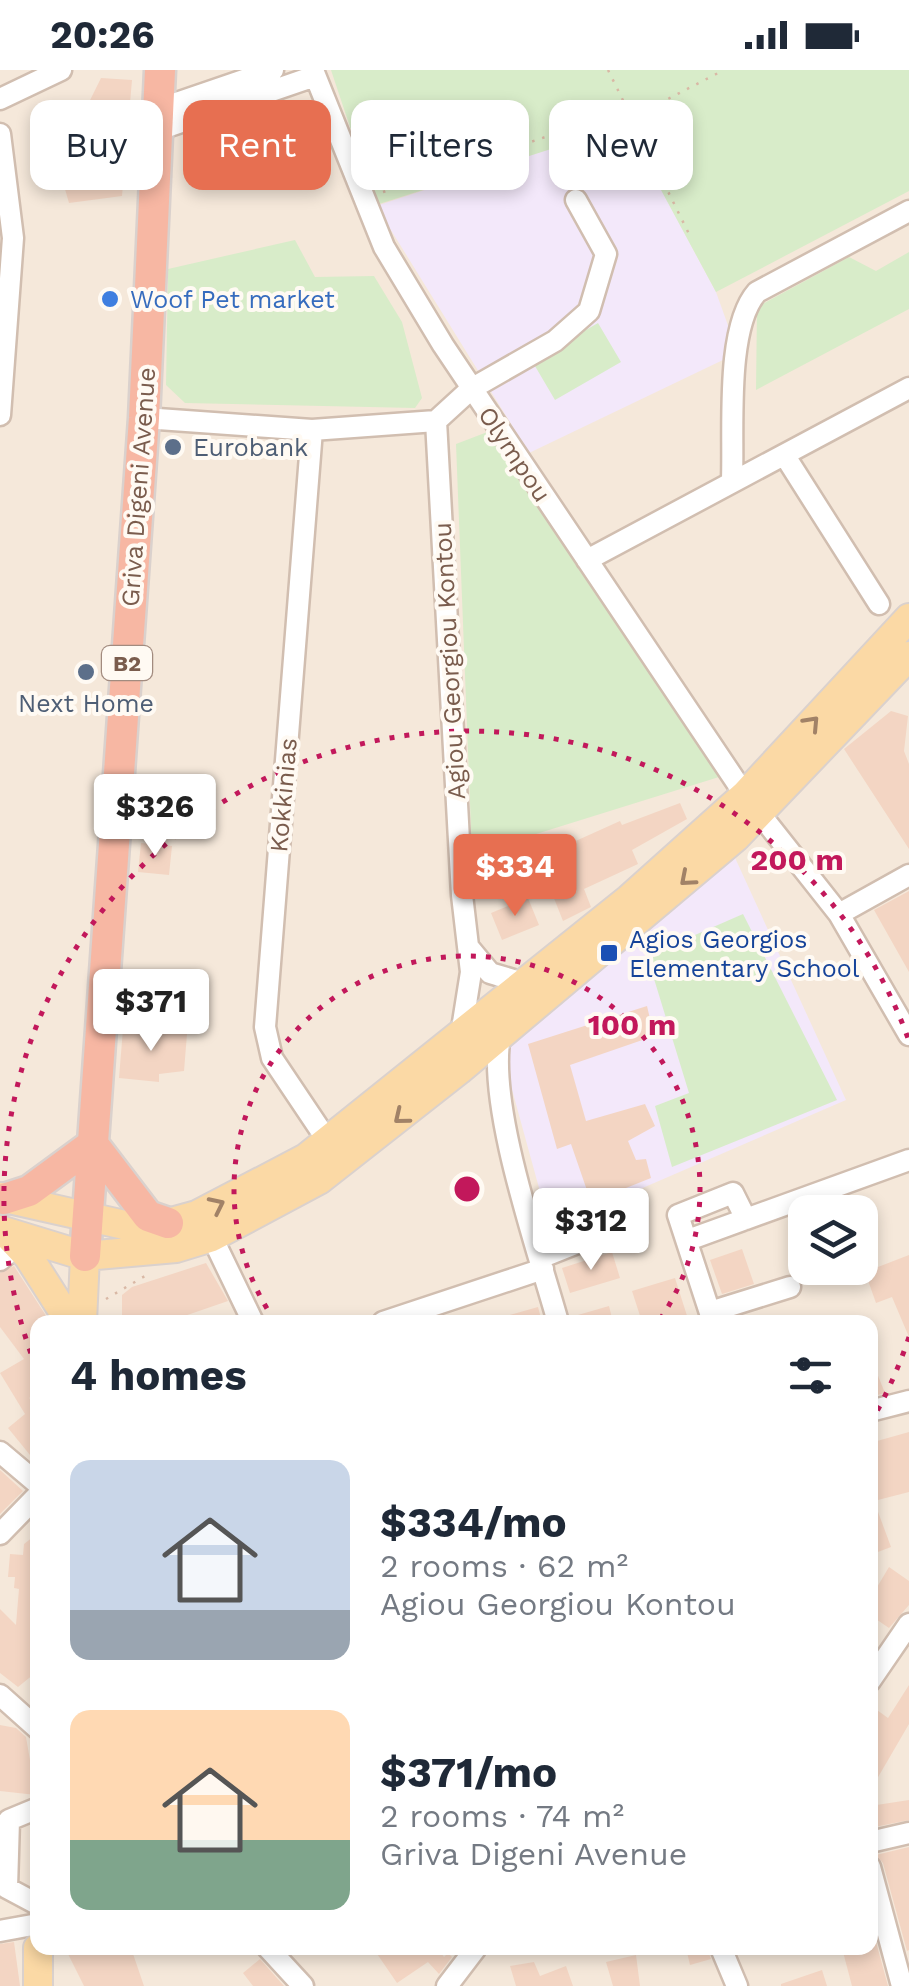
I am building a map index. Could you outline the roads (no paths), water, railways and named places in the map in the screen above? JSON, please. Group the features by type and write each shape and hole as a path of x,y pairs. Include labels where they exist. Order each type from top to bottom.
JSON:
{"highway":[{"name":"Griva Digeni Avenue","path":"159,100 160,70"},
{"name":"Griva Digeni Avenue","path":"85,1256 144,418 155,190"},
{"path":"2,1198 30,1192 92,1144 148,1216 168,1223"}],"main road":[{"path":"2,1198 129,1226 168,1223 197,1215 253,1188 329,1143 753,804 909,618"},
{"path":"3,1244 85,1256 176,1248 212,1237 319,1180 500,1036 909,656"},
{"path":"3,1244 28,1256 66,1315"},
{"name":"Griva Digeni Avenue","path":"85,1256 91,1312"},
{"path":"38,1955 38,1986"}],"street":[{"path":"0,99 61,70"},
{"path":"163,118 273,70"},
{"path":"163,118 314,73"},
{"name":"Olympou","path":"314,73 384,248 471,389 753,804 839,914 909,1035"},
{"path":"0,134 7,242 0,414"},
{"path":"144,418 312,430 436,421 471,389 555,341 590,311 606,254 576,200"},
{"path":"732,480 739,329 748,302 758,292 909,211"},
{"path":"587,560 909,388"},
{"name":"Agiou Georgiou Kontou","path":"436,421 462,895 471,990 460,1037"},
{"name":"Kokkinias","path":"312,430 265,1027 272,1058 329,1143"},
{"path":"785,456 879,604"},
{"path":"839,914 909,875"},
{"path":"469,948 490,973 527,984"},
{"path":"500,1036 496,1062 500,1102 556,1315"},
{"path":"459,1070 472,1070 485,1079 500,1102"},
{"path":"711,1315 688,1240 909,1160"},
{"path":"402,1315 541,1264 618,1226"},
{"path":"212,1237 250,1315"},
{"path":"717,1315 790,1287"},
{"path":"878,1409 909,1400"},
{"path":"0,1452 30,1477"},
{"path":"0,1534 30,1504"},
{"path":"878,1669 909,1624"},
{"path":"0,1695 30,1723"},
{"path":"30,1811 10,1820 7,1888 30,1900"},
{"path":"878,1840 909,1833"},
{"path":"878,1893 903,1976"},
{"path":"0,1930 30,1925"},
{"path":"274,1955 303,1986"},
{"path":"447,1986 467,1955"},
{"path":"724,1955 736,1986"}],"place":[{"name":"Woof Pet market","path":"110,299"},
{"name":"Eurobank","path":"173,447"},
{"name":"Next Home","path":"86,672"},
{"name":"Agios Georgios Elementary School","path":"609,953"}]}
